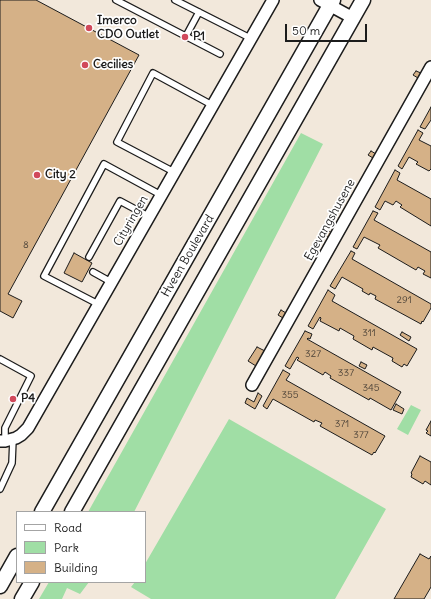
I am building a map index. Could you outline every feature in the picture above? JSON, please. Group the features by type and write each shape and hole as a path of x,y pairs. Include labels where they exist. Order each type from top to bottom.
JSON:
{"street":[{"name":"Cityringen","path":"6,440 21,435 28,428 273,0"},
{"path":"73,511 363,0"},
{"path":"328,2 353,18"},
{"name":"Hveen Boulevard","path":"43,511 328,2"},
{"name":"Egevangshusene","path":"252,385 431,67"},
{"path":"0,586 16,558"},
{"path":"22,599 31,583"}],"lane":[{"path":"116,0 220,54"},
{"path":"175,0 250,38"},
{"path":"186,36 199,12"},
{"path":"174,172 117,142 153,73 212,105"},
{"path":"98,304 44,276 104,164 161,195"},
{"path":"89,257 120,201 148,216"},
{"path":"93,272 111,282"},
{"path":"0,359 31,376 5,428 6,440 12,463 0,489"}],"green space":[{"path":"301,133 323,144 135,511 89,511"},
{"path":"411,405 421,410 408,435 397,429"},
{"path":"229,419 386,509 335,599 151,599 131,587 134,583 146,583 146,562"},
{"path":"48,583 88,583 80,594 67,588 62,599 39,599"}],"building":[{"name":"City 2","path":"0,0 36,0 139,55 8,294 22,301 13,318 0,311"},
{"path":"416,71 421,73 418,78 413,75"},
{"path":"431,107 431,120 425,129 420,127"},
{"path":"418,130 423,133 419,140 431,146 431,169 429,171 416,164 418,162 409,157 402,169 398,166"},
{"path":"371,151 376,154 373,158 368,155"},
{"path":"395,170 400,173 397,180 431,199 431,226 400,207 402,205 396,201 393,205 385,201 380,210 375,207"},
{"path":"373,211 378,213 374,220 431,252 431,278 423,274 425,271 418,267 416,270 378,248 380,245 364,237 357,249 353,247"},
{"path":"327,230 332,233 329,238 324,235"},
{"path":"351,251 355,253 352,259 431,304 431,308 421,324 375,299 376,296 370,293 369,295 362,291 363,289 342,277 335,289 330,286"},
{"path":"74,253 92,263 82,282 64,273"},
{"path":"328,290 335,295 332,301 417,349 407,366 404,364 402,367 392,361 393,358 373,347 372,350 353,339 354,336 340,328 339,331 320,321 320,317 313,329 308,326"},
{"path":"281,310 286,313 283,318 278,315"},
{"path":"305,331 312,334 310,339 307,339 401,392 391,410 370,398 369,400 330,378 331,376 325,372 323,375 297,360 299,358 297,357 290,369 285,366"},
{"path":"402,332 411,337 409,341 400,335"},
{"path":"257,347 265,351 256,366 248,361"},
{"path":"361,362 367,365 365,369 359,366"},
{"path":"283,370 290,374 286,380 385,436 375,453 374,452 372,455 320,426 322,423 315,420 314,422 273,399 267,409 263,406"},
{"path":"258,393 262,396 255,409 245,403 247,398 254,402"},
{"path":"396,404 404,409 402,414 393,410"},
{"path":"431,421 431,436 426,433 428,431 426,430"},
{"path":"420,456 431,462 431,485 425,481 423,484 411,477 411,473"},
{"path":"420,554 429,559 431,556 431,587 424,599 394,599"}],"place":[{"name":"Imerco CDO Outlet","path":"89,28"},
{"name":"P1","path":"185,37"},
{"name":"Cecilies","path":"85,65"},
{"name":"City 2","path":"37,175"},
{"name":"P4","path":"13,399"}]}
